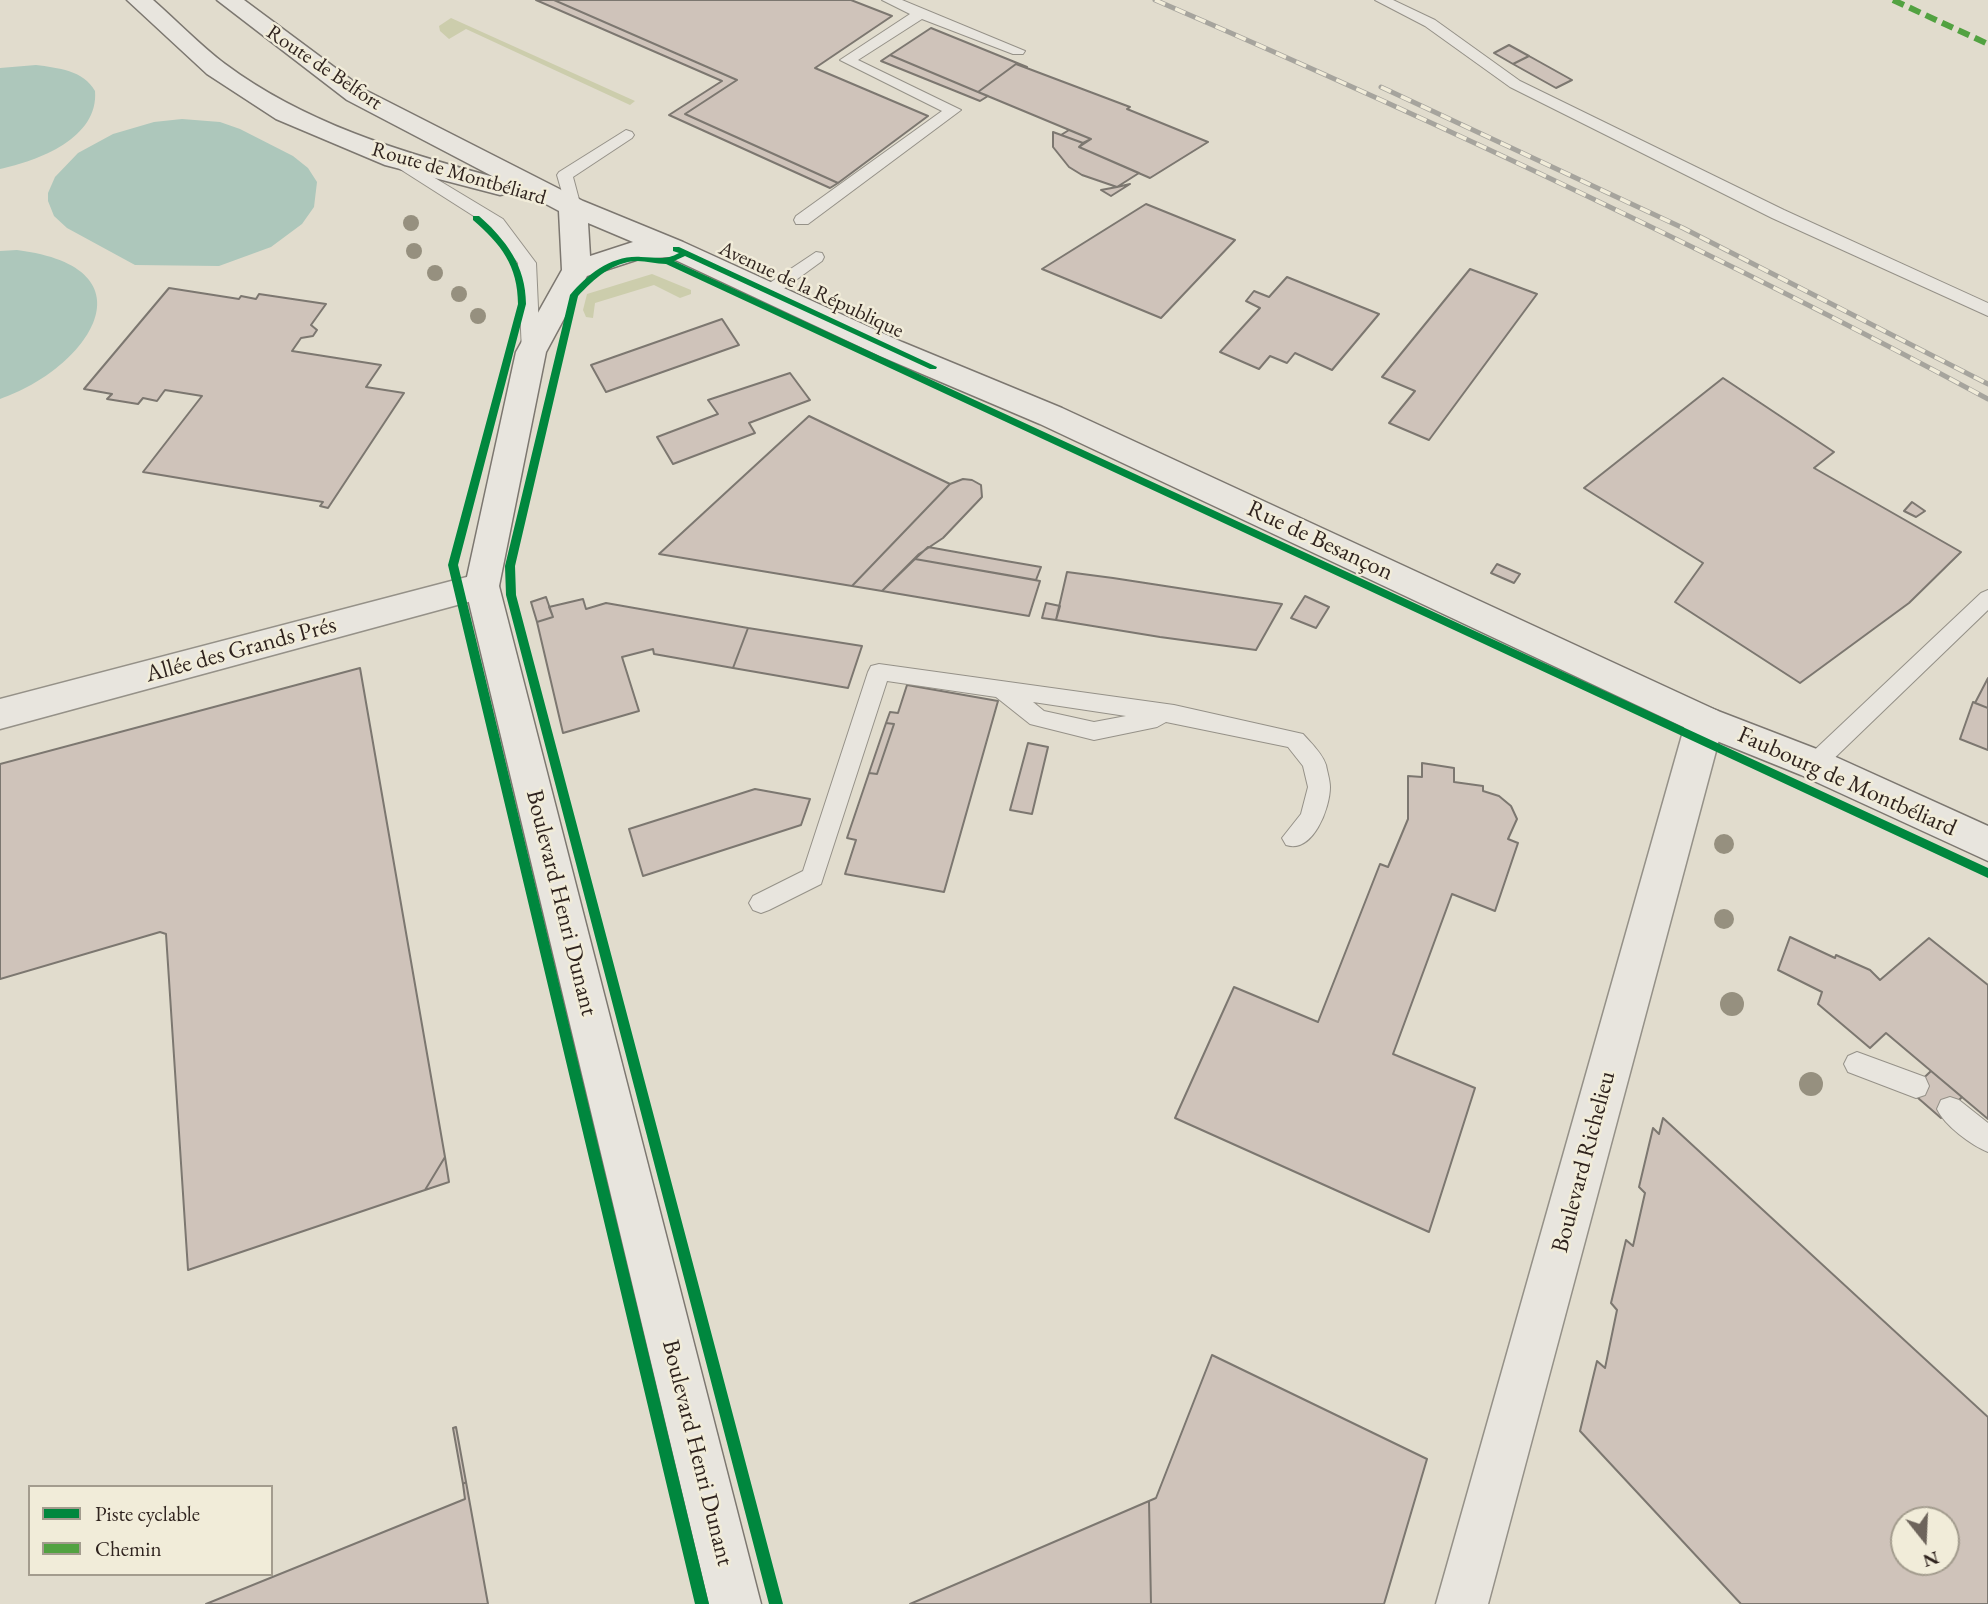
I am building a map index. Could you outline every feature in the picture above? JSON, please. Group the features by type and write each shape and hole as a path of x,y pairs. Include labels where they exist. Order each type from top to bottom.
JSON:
{"main road":[{"name":"Route de Montbéliard","path":"139,0 216,69 285,113 395,159 573,207"},
{"name":"Route de Belfort","path":"229,0 356,94 573,207"},
{"name":"Avenue de la République","path":"573,207 673,248 933,367"},
{"path":"573,207 576,270 636,250 673,248"},
{"name":"Boulevard Henri Dunant","path":"576,270 531,352 482,586 735,1604"},
{"name":"Rue de Besançon","path":"933,367 1051,416 1705,720"},
{"name":"Allée des Grands Prés","path":"0,714 482,586"},
{"name":"Faubourg de Montbéliard","path":"1705,720 1814,764 1988,845"},
{"name":"Boulevard Richelieu","path":"1462,1604 1705,720"}],"lane":[{"path":"889,0 1018,51"},
{"path":"1382,0 1430,23 1515,84 1778,214 1988,310"},
{"path":"803,220 953,110 847,60 921,13"},
{"path":"573,207 565,175 626,135"},
{"path":"395,159 497,223 527,263 531,352"},
{"path":"768,292 816,257"},
{"path":"1814,764 1988,598"},
{"path":"761,902 813,877 879,672 1004,692 1038,718 1094,731 1174,714 1295,740 1314,763 1319,787 1312,818 1294,838"},
{"path":"1857,1064 1916,1086"},
{"path":"1950,1109 1988,1139"}],"shaded area":[{"path":"451,18 635,101 630,105 466,29 449,39 440,31 439,26"},
{"path":"36,65 69,71 84,78 95,91 94,108 77,134 63,145 31,160 0,169 0,68"},
{"path":"182,119 220,122 240,129 293,156 308,168 317,182 314,207 302,224 271,247 219,266 135,265 67,228 54,216 48,193 55,177 78,153 113,134 154,122"},
{"path":"17,250 60,260 86,277 97,297 94,320 81,343 60,366 32,385 0,399 0,251"},
{"path":"652,274 691,290 691,294 680,298 654,285 595,303 593,318 586,317 583,310 587,294"}],"building":[{"path":"536,0 554,0 737,80 685,114 838,183 830,188 669,115 722,81"},
{"path":"554,0 851,0 892,16 815,68 928,116 838,183 685,114 737,80"},
{"path":"931,28 1027,67 1016,64 978,92 890,55"},
{"path":"1509,45 1529,56 1513,64 1494,53"},
{"path":"890,55 988,96 980,101 881,61"},
{"path":"1529,56 1572,80 1556,88 1513,64"},
{"path":"1016,64 1130,107 1127,109 1208,142 1150,178 1079,147 1091,139 978,92"},
{"path":"1069,130 1091,139 1083,143 1061,135"},
{"path":"1053,132 1083,143 1079,147 1139,173 1117,187 1082,175 1069,167 1053,147"},
{"path":"1130,184 1111,196 1101,190 1117,187"},
{"path":"1146,204 1235,240 1161,318 1042,269"},
{"path":"1470,269 1537,294 1429,440 1389,423 1415,391 1382,377"},
{"path":"1287,277 1379,314 1332,370 1295,353 1287,363 1270,356 1259,369 1220,352 1260,308 1246,301 1254,291 1269,297"},
{"path":"169,288 239,299 241,296 256,299 259,294 326,304 311,325 317,330 313,336 301,338 292,351 381,365 366,387 404,393 328,508 320,506 323,502 143,472 202,396 165,390 157,401 143,398 138,404 107,399 112,394 84,389"},
{"path":"722,319 739,345 606,392 591,365"},
{"path":"790,373 810,400 749,423 755,433 673,464 657,437 718,414 708,400"},
{"path":"1723,378 1834,452 1814,468 1961,552 1909,603 1800,683 1675,602 1703,563 1584,488"},
{"path":"809,416 950,484 852,586 659,554"},
{"path":"963,479 981,485 982,497 943,538 919,554 882,591 852,586 950,484"},
{"path":"1912,502 1925,511 1916,517 1904,511"},
{"path":"928,547 1041,567 1036,580 915,559"},
{"path":"915,559 1040,581 1029,616 882,591"},
{"path":"1497,564 1520,574 1514,583 1491,573"},
{"path":"1067,572 1282,604 1256,650 1160,637 1056,620"},
{"path":"1305,596 1329,607 1316,628 1291,618"},
{"path":"546,597 553,617 537,622 531,602"},
{"path":"583,599 586,609 606,603 748,628 733,668 654,654 653,649 622,657 639,711 563,733 537,622 553,617 549,607"},
{"path":"1046,603 1060,606 1056,620 1042,618"},
{"path":"748,628 862,646 848,688 733,668"},
{"path":"360,668 445,1157 425,1190 188,1270 166,934 160,932 0,979 0,764"},
{"path":"1988,678 1988,708 1975,703"},
{"path":"907,685 998,701 944,892 845,874 856,840 847,838 869,773 877,774 894,724 886,723 890,712 898,713"},
{"path":"1973,702 1988,708 1988,750 1960,739"},
{"path":"886,723 894,724 877,774 869,773"},
{"path":"1028,743 1048,747 1032,814 1010,810"},
{"path":"1422,763 1454,768 1454,782 1483,786 1483,791 1499,796 1511,806 1517,819 1508,839 1518,843 1495,911 1452,894 1393,1054 1475,1088 1429,1232 1175,1118 1234,987 1318,1022 1380,864 1388,867 1408,819 1408,776 1422,777"},
{"path":"755,789 810,799 801,825 643,876 629,829"},
{"path":"1790,937 1835,958 1836,955 1870,970 1880,980 1929,938 1988,985 1988,1119 1886,1033 1870,1048 1818,1004 1822,992 1778,970"},
{"path":"1931,1071 1962,1097 1941,1118 1910,1091"},
{"path":"1663,1118 1988,1417 1988,1604 1741,1604 1580,1431 1597,1361 1605,1368 1617,1310 1611,1303 1626,1240 1633,1246 1645,1193 1639,1187 1653,1128 1659,1134"},
{"path":"445,1157 449,1182 425,1190"},
{"path":"1212,1355 1427,1459 1384,1604 1151,1604 1149,1501 1156,1498"},
{"path":"456,1427 466,1482 463,1484 453,1428"},
{"path":"466,1482 488,1604 206,1604 465,1499 463,1484"},
{"path":"1149,1501 1151,1604 910,1604"}],"railway":[{"path":"1155,0 1576,190 1783,292 1988,399"},
{"path":"1381,87 1683,228 1988,384"}],"marked path":[{"path":"1893,0 1988,44"}],"cycle path":[{"path":"476,218 503,245 516,267 520,278 522,304 453,565 702,1604"},
{"path":"676,249 933,367"},
{"path":"683,254 669,261 635,259 609,266 574,295 510,566 511,595 776,1604"},
{"path":"669,262 1988,873"}]}
